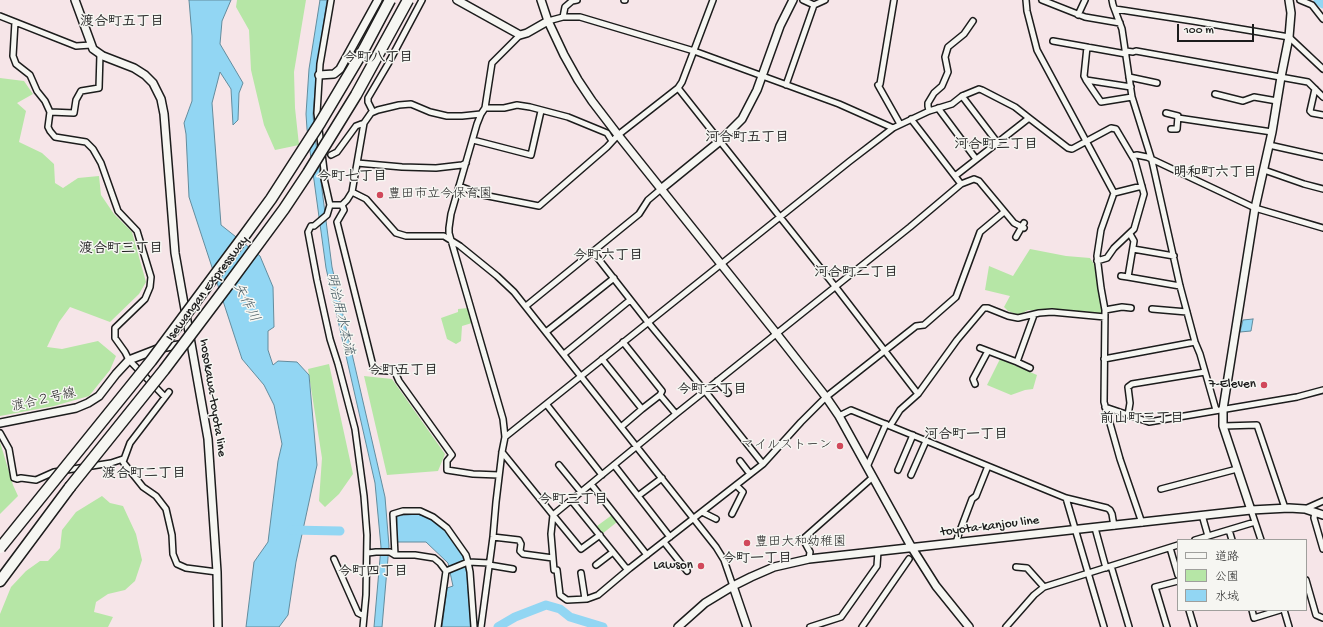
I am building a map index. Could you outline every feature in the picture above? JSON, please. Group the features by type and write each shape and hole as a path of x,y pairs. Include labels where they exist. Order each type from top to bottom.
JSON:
{"highway":[{"name":"Isewangan Expressway","path":"0,548 183,319 271,199 343,85 390,0"},
{"name":"Isewangan Expressway","path":"0,574 14,560 70,487 160,376 284,209 356,95 408,0"},
{"path":"0,539 86,442"},
{"path":"0,581 14,560"}],"street":[{"name":"hosokawa-toyota line","path":"75,0 91,45 96,52 134,68 145,75 153,83 161,99 175,253 208,439 217,572 218,627"},
{"path":"331,0 320,64 317,113 324,170 323,174 330,205 327,215 314,226 311,226 308,232 330,339 355,429 364,496 368,553 363,627"},
{"path":"320,75 334,74 340,69 378,0"},
{"path":"373,112 368,102 368,98 422,0"},
{"path":"457,0 520,35"},
{"path":"541,0 548,21 578,80 618,135 826,397 839,416 912,548 936,586 969,627"},
{"path":"563,17 565,7 572,1 577,0"},
{"path":"459,186 483,195 539,206 607,147 618,135 678,88 713,0"},
{"path":"526,306 640,214 648,200 720,141 742,119 755,95 780,26 793,0"},
{"path":"803,0 814,5"},
{"path":"786,85 814,5 825,0"},
{"path":"894,0 880,84 878,85 900,124"},
{"path":"1026,0 1027,11 1037,50 1114,193 1100,230 1097,261 1105,310 1105,407 1120,459 1142,523"},
{"path":"1042,0 1052,2 1078,15 1120,23"},
{"path":"1078,15 1084,0"},
{"path":"1112,0 1120,23 1126,52 1132,97 1152,161 1180,286 1195,342 1220,410 1223,426 1261,539"},
{"path":"1220,410 1255,208 1272,132 1289,37 1291,18 1289,0"},
{"path":"1300,0 1312,5 1323,19"},
{"path":"1115,9 1193,20 1289,37 1323,70"},
{"path":"0,16 76,46 91,45"},
{"path":"481,627 505,437 503,419 449,233 451,214 459,186 481,114 485,108 492,63 520,35 527,33 548,21 563,17 580,17 694,51 839,104 894,128"},
{"path":"929,111 928,103 934,93 942,86 948,72 945,57 948,47 964,34 973,21"},
{"path":"15,22 13,56 16,64 30,75 50,112 48,127 52,135 55,137 86,142 93,149 101,163 118,211 134,227 139,236 151,277 150,287 145,299 115,328 115,338 125,352 128,360 165,397"},
{"path":"1053,41 1126,52 1136,51 1308,82 1323,96"},
{"path":"1087,47 1084,76 1101,102 1132,97"},
{"path":"50,112 74,113 76,100 81,91 99,88 100,54"},
{"path":"1129,77 1157,83"},
{"path":"1086,80 1130,87"},
{"path":"678,88 836,286 918,394"},
{"path":"1315,89 1310,110 1312,113 1323,115"},
{"path":"505,437 547,405 623,342 780,217 894,128 929,111 952,104 962,96 975,90 982,90 1015,107 1068,148 1072,149 1111,128 1116,128 1135,161 1144,194 1134,229 1114,248 1107,258 1097,261"},
{"path":"1215,94 1243,101 1254,97 1277,101"},
{"path":"962,96 997,142"},
{"path":"342,205 352,192 364,123 373,112 399,104 411,104 430,112 447,116 481,114"},
{"path":"485,108 504,108 517,105 568,117 607,134 612,141"},
{"path":"938,108 976,159"},
{"path":"473,140 531,155 541,111"},
{"path":"1166,113 1178,116 1178,118 1272,132"},
{"path":"955,176 1029,118"},
{"path":"1171,129 1177,129 1178,118"},
{"path":"911,119 961,184"},
{"path":"332,155 337,152 356,126 364,123"},
{"path":"1269,145 1323,157"},
{"path":"1132,156 1137,155 1147,157 1152,161 1199,180 1255,208 1323,228"},
{"path":"357,163 436,168 462,165 466,163"},
{"path":"1264,170 1304,184 1323,188"},
{"path":"1004,212 980,232 956,297 924,325 916,326 826,397 762,464 598,595 585,599 566,600 560,595 556,570 554,570 551,534 553,515 776,333 941,202 961,184 974,179 979,181 1004,212 1014,222 1023,226 1016,237"},
{"path":"1114,193 1142,186"},
{"path":"352,192 366,199 396,233 406,236 444,236 451,240 514,292 716,547 724,560 747,627"},
{"path":"330,205 342,205"},
{"path":"342,205 344,210 337,222 374,370 394,370 399,381 452,455 447,460 447,470 473,474 499,475"},
{"path":"1128,277 1134,241 1130,234"},
{"path":"1133,249 1174,256"},
{"path":"593,252 762,464"},
{"path":"1121,276 1180,286"},
{"path":"546,332 614,278"},
{"path":"564,354 630,300"},
{"path":"867,467 888,425 900,410 918,394 957,340 984,308 1018,318 1039,313 1052,312 1105,317"},
{"path":"1105,310 1131,308"},
{"path":"1152,309 1187,312"},
{"path":"1017,362 1034,315"},
{"name":"渡合２号線","path":"0,424 76,408 88,403 99,396 128,360 160,348 191,342"},
{"path":"621,427 660,395 662,391 623,342"},
{"path":"1104,359 1195,342"},
{"path":"980,348 1030,368"},
{"path":"975,384 973,379 988,351"},
{"path":"602,359 642,409"},
{"path":"1128,415 1130,403 1128,387 1132,384 1205,372"},
{"path":"717,381 728,393"},
{"path":"1105,407 1148,422 1297,397 1323,390"},
{"path":"168,392 130,443 122,462 143,487 156,496 166,509 172,534 173,554 177,564 186,568 217,572"},
{"path":"660,395 676,414"},
{"path":"547,405 602,475"},
{"path":"839,416 851,410 1066,498 1110,510 1114,526"},
{"path":"1223,426 1257,425 1285,508"},
{"path":"0,433 9,449 14,478 17,479 21,478 36,480 54,472 111,463 123,459"},
{"path":"898,470 913,435"},
{"path":"911,475 926,441"},
{"path":"502,452 581,549 600,535"},
{"path":"740,462 750,474"},
{"path":"559,465 581,492"},
{"path":"614,465 670,537"},
{"path":"956,543 972,499 976,496 988,466"},
{"path":"1161,489 1237,469"},
{"path":"809,558 810,552 803,539 873,477"},
{"path":"638,496 662,478"},
{"path":"590,484 647,555"},
{"path":"732,514 743,492 736,485"},
{"path":"1066,498 1104,627"},
{"path":"571,500 626,568 630,568"},
{"path":"1305,509 1323,501"},
{"name":"toyota-kanjou line","path":"678,627 705,603 733,586 774,567 809,558 1251,510 1285,508 1305,509 1323,515"},
{"path":"392,554 394,514 403,511 420,511 433,517 447,528 466,555 468,562 474,627"},
{"path":"702,512 716,519"},
{"path":"1315,512 1314,518 1323,549"},
{"path":"1202,515 1208,536"},
{"path":"1198,539 1255,522"},
{"path":"1095,528 1129,627"},
{"path":"1229,530 1232,539"},
{"path":"493,537 519,540 521,544 520,551 523,554 553,558"},
{"path":"664,542 687,570"},
{"path":"1006,627 1034,595 1044,587 1177,545"},
{"path":"1170,548 1177,572"},
{"path":"810,627 841,617 877,566 878,551"},
{"path":"368,553 376,552 415,555 434,558 440,563 446,571 438,627"},
{"path":"596,565 613,552"},
{"path":"334,559 358,613 364,616"},
{"path":"862,627 909,559"},
{"path":"446,571 468,562 489,564 513,569"},
{"path":"1016,567 1027,568 1044,587"},
{"path":"581,573 585,599"},
{"path":"1167,627 1155,587 1177,581"},
{"path":"1307,584 1316,615 1323,618"},
{"path":"1189,611 1194,627"},
{"path":"1252,611 1254,618 1277,611"},
{"path":"1284,611 1289,627"}],"green space":[{"path":"237,0 306,0 294,72 295,108 299,145 275,150 264,125 251,70 249,30 236,7"},
{"path":"0,78 24,81 33,94 17,103 26,111 19,142 42,153 54,164 55,183 63,188 78,178 99,176 101,195 114,214 132,232 146,282 139,294 110,322 70,307 59,322 47,347 62,349 98,341 116,356 110,370 89,396 54,406 0,416"},
{"path":"1030,249 1066,256 1090,258 1094,264 1105,310 1101,314 1054,309 1038,311 1028,310 1019,315 1008,311 1004,307 1010,296 985,290 989,266 1013,276"},
{"path":"468,308 472,323 462,326 461,341 456,344 447,339 441,318 458,312 458,309"},
{"path":"1000,359 1037,375 1033,389 1011,395 987,385"},
{"path":"329,364 353,474 339,494 325,507 319,501 322,458 308,369"},
{"path":"364,376 392,379 445,454 438,471 387,475"},
{"path":"0,442 13,485 18,496 0,514"},
{"path":"102,496 110,503 123,506 136,534 142,560 135,581 125,590 108,594 96,602 94,612 113,617 108,627 0,627 0,614 11,587 26,571 40,561 48,561 60,548 62,530 76,512"},
{"path":"612,515 617,522 602,534 597,526"}],"water":[{"name":"矢作川","path":"189,0 231,0 222,21 220,44 243,83 239,93 238,120 233,125 231,89 220,72 212,103 221,225 260,256 273,287 274,327 268,331 268,350 273,365 278,361 297,362 309,375 317,465 296,562 288,615 279,627 246,627 254,562 268,542 278,461 282,444 274,405 264,385 242,359 189,197 186,134 184,123 192,101 192,36"},
{"name":"明治用水本流","path":"320,0 327,0 317,69 313,114 314,128 332,267 385,497 389,546 382,627 374,627 381,547 375,483 326,268 307,129 306,114 309,69"},
{"path":"1253,319 1251,331 1240,332 1243,320"},
{"path":"417,514 432,519 449,532 462,554 467,574 471,627 442,627 447,588 453,586 448,563 426,542 396,542 397,516"}],"waterway":[{"path":"1318,0 1323,4"},
{"path":"291,530 340,531"},
{"path":"498,627 515,617 546,605 560,609 570,617 603,627"}],"place":[{"name":"豊田市立今保育園","path":"380,195"},
{"name":"7-Eleven","path":"1264,385"},
{"name":"マイルストーン","path":"840,446"},
{"name":"豊田大和幼稚園","path":"747,543"},
{"name":"Lawson","path":"701,566"}],"district":[{"name":"渡合町五丁目","path":"122,23"},
{"name":"今町八丁目","path":"378,59"},
{"name":"河合町五丁目","path":"747,139"},
{"name":"河合町三丁目","path":"996,146"},
{"name":"明和町六丁目","path":"1215,174"},
{"name":"今町七丁目","path":"352,178"},
{"name":"渡合町三丁目","path":"121,250"},
{"name":"今町六丁目","path":"608,257"},
{"name":"河合町二丁目","path":"856,274"},
{"name":"今町五丁目","path":"403,372"},
{"name":"今町二丁目","path":"712,391"},
{"name":"前山町三丁目","path":"1142,420"},
{"name":"河合町一丁目","path":"966,436"},
{"name":"渡合町二丁目","path":"144,475"},
{"name":"今町三丁目","path":"573,501"},
{"name":"今町一丁目","path":"757,560"},
{"name":"今町四丁目","path":"373,573"}]}
